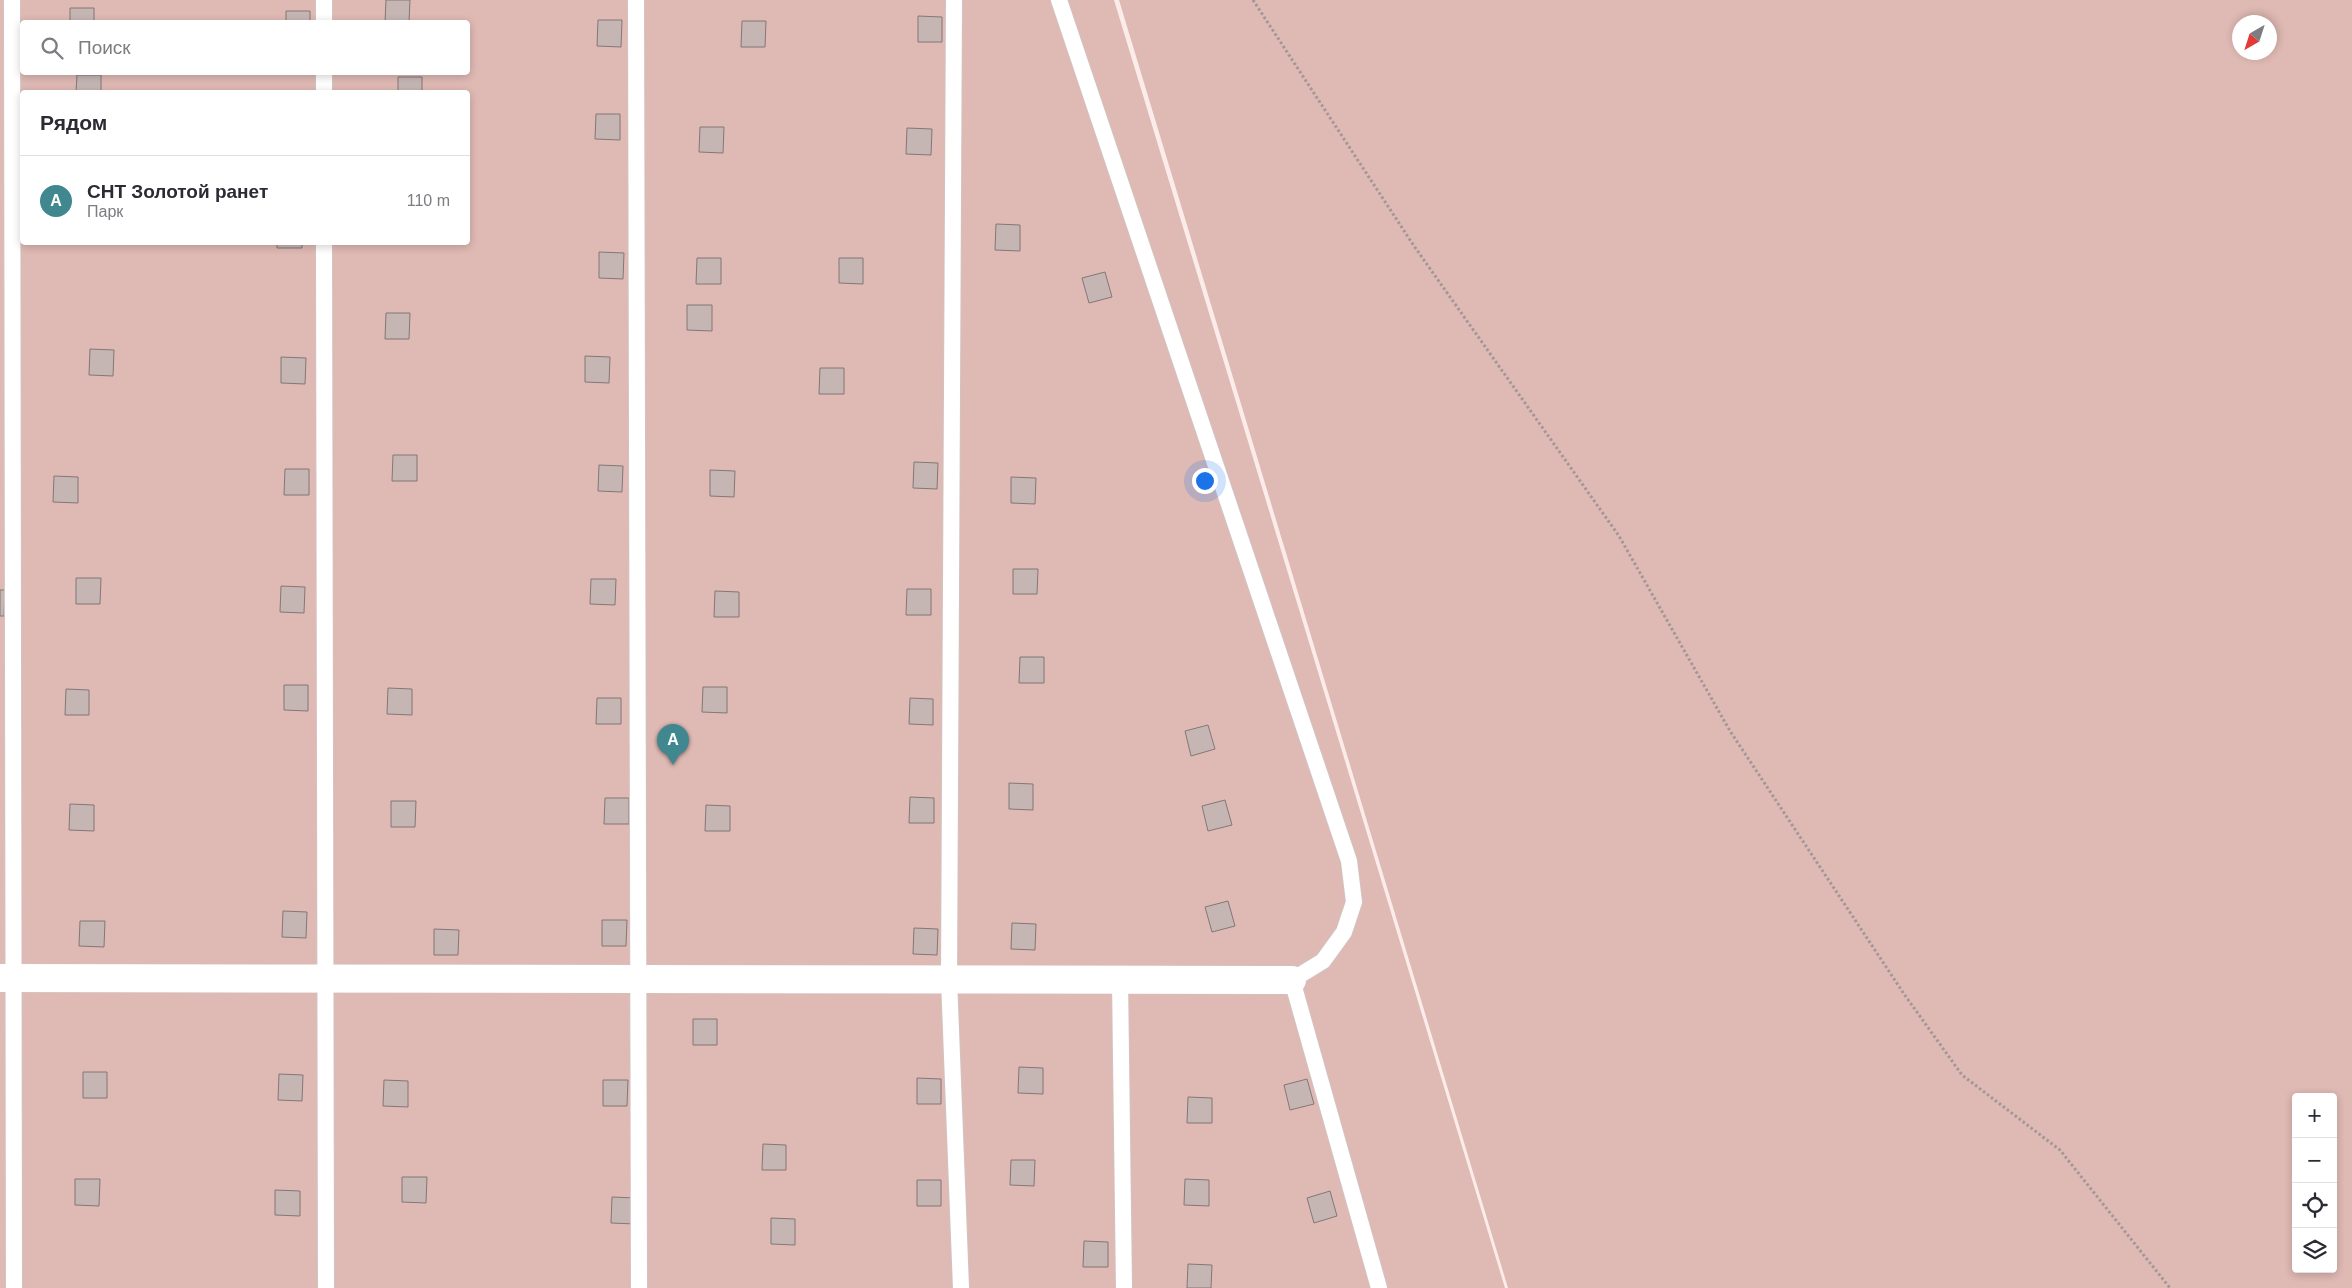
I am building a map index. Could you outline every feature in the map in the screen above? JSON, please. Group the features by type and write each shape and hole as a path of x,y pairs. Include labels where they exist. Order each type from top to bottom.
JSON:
{"street":[{"path":"6,978 1292,980"}],"lane":[{"path":"12,0 6,978 14,1288"},
{"path":"324,0 324,20"},
{"path":"636,0 639,1288"},
{"path":"954,0 949,979 961,1288"},
{"path":"1059,0 1349,861 1354,902 1344,932 1322,961 1292,980 1379,1288"},
{"path":"324,75 324,90"},
{"path":"324,245 326,1288"},
{"path":"1120,979 1124,1288"}],"path":[{"path":"1253,0 1414,246 1619,536 1730,731 1904,994 1962,1074 2060,1150 2170,1288"}],"shaded area":[{"path":"0,0 1114,0 1505,1288 0,1288"},
{"path":"1119,0 2352,0 2352,1288 1508,1288"}],"building":[{"path":"386,0 410,0 409,20 385,20"},
{"path":"70,8 94,8 94,20 70,20"},
{"path":"286,11 310,11 310,20 286,20"},
{"path":"918,16 942,17 942,42 918,42"},
{"path":"598,20 622,20 621,47 597,46"},
{"path":"742,21 766,21 765,47 741,47"},
{"path":"77,75 101,75 101,90 76,90"},
{"path":"398,77 422,77 422,90 398,90"},
{"path":"596,114 620,114 620,140 595,139"},
{"path":"700,127 724,127 723,153 699,152"},
{"path":"907,128 932,129 931,155 906,154"},
{"path":"996,224 1020,225 1020,251 995,250"},
{"path":"277,245 302,245 302,248 277,248"},
{"path":"599,252 624,253 623,279 599,278"},
{"path":"697,258 721,258 721,284 696,284"},
{"path":"839,258 863,258 863,284 839,283"},
{"path":"1105,272 1112,297 1089,303 1082,278"},
{"path":"687,305 712,305 712,331 687,330"},
{"path":"386,313 410,313 409,339 385,339"},
{"path":"90,349 114,350 113,376 89,375"},
{"path":"585,356 610,357 609,383 585,382"},
{"path":"281,357 306,358 305,384 281,383"},
{"path":"820,368 844,368 844,394 819,394"},
{"path":"393,455 417,455 417,481 392,481"},
{"path":"914,462 938,463 937,489 913,488"},
{"path":"599,465 623,466 622,492 598,491"},
{"path":"285,469 309,469 309,495 284,495"},
{"path":"710,470 735,471 734,497 710,496"},
{"path":"54,476 78,477 78,503 53,502"},
{"path":"1011,477 1036,478 1035,504 1011,503"},
{"path":"1013,569 1038,569 1037,594 1013,594"},
{"path":"76,578 101,578 100,604 76,604"},
{"path":"591,579 616,579 615,605 590,604"},
{"path":"281,586 305,587 304,613 280,612"},
{"path":"907,589 931,589 931,615 906,615"},
{"path":"0,590 5,590 4,616 0,616"},
{"path":"715,591 739,592 739,617 714,617"},
{"path":"1020,657 1044,657 1044,683 1019,683"},
{"path":"284,685 308,685 308,711 284,710"},
{"path":"703,687 727,687 727,713 702,712"},
{"path":"388,688 412,689 412,715 387,714"},
{"path":"66,689 89,690 89,715 65,715"},
{"path":"597,698 621,698 621,724 596,724"},
{"path":"910,698 933,699 933,725 909,724"},
{"path":"1208,725 1215,749 1191,756 1185,731"},
{"path":"1009,783 1033,784 1033,810 1009,809"},
{"path":"910,797 934,798 934,823 909,823"},
{"path":"605,798 629,798 629,824 604,824"},
{"path":"1225,800 1232,825 1208,831 1202,806"},
{"path":"391,801 416,801 415,827 391,827"},
{"path":"70,804 94,805 94,831 69,830"},
{"path":"706,805 730,806 730,831 705,831"},
{"path":"1228,901 1235,926 1212,932 1205,907"},
{"path":"283,911 307,912 306,938 282,937"},
{"path":"602,920 627,920 626,946 602,946"},
{"path":"80,921 105,921 104,947 79,946"},
{"path":"1012,923 1036,924 1035,950 1011,949"},
{"path":"914,928 938,929 937,955 913,954"},
{"path":"434,929 459,930 458,955 434,955"},
{"path":"693,1019 717,1019 717,1045 693,1045"},
{"path":"1019,1067 1043,1068 1043,1094 1018,1093"},
{"path":"83,1072 107,1072 107,1098 83,1098"},
{"path":"279,1074 303,1075 302,1101 278,1100"},
{"path":"917,1078 941,1079 941,1104 917,1104"},
{"path":"1307,1079 1314,1104 1290,1110 1284,1085"},
{"path":"384,1080 408,1081 408,1107 383,1106"},
{"path":"603,1080 628,1080 627,1106 603,1106"},
{"path":"1188,1097 1212,1098 1212,1123 1187,1123"},
{"path":"763,1144 786,1145 786,1170 762,1170"},
{"path":"1011,1160 1035,1160 1034,1186 1010,1185"},
{"path":"402,1177 427,1177 426,1203 402,1202"},
{"path":"75,1179 100,1179 99,1206 75,1205"},
{"path":"1185,1179 1209,1180 1209,1206 1184,1205"},
{"path":"917,1180 941,1180 941,1206 917,1206"},
{"path":"275,1190 300,1191 300,1216 275,1215"},
{"path":"1330,1191 1337,1216 1314,1223 1307,1198"},
{"path":"612,1197 636,1198 635,1224 611,1223"},
{"path":"771,1218 795,1219 795,1245 771,1244"},
{"path":"1084,1241 1108,1242 1108,1267 1083,1267"},
{"path":"1188,1264 1212,1265 1211,1288 1187,1288"}],"place":[{"name":"СНТ Золотой ранет","path":"673,765"}]}
